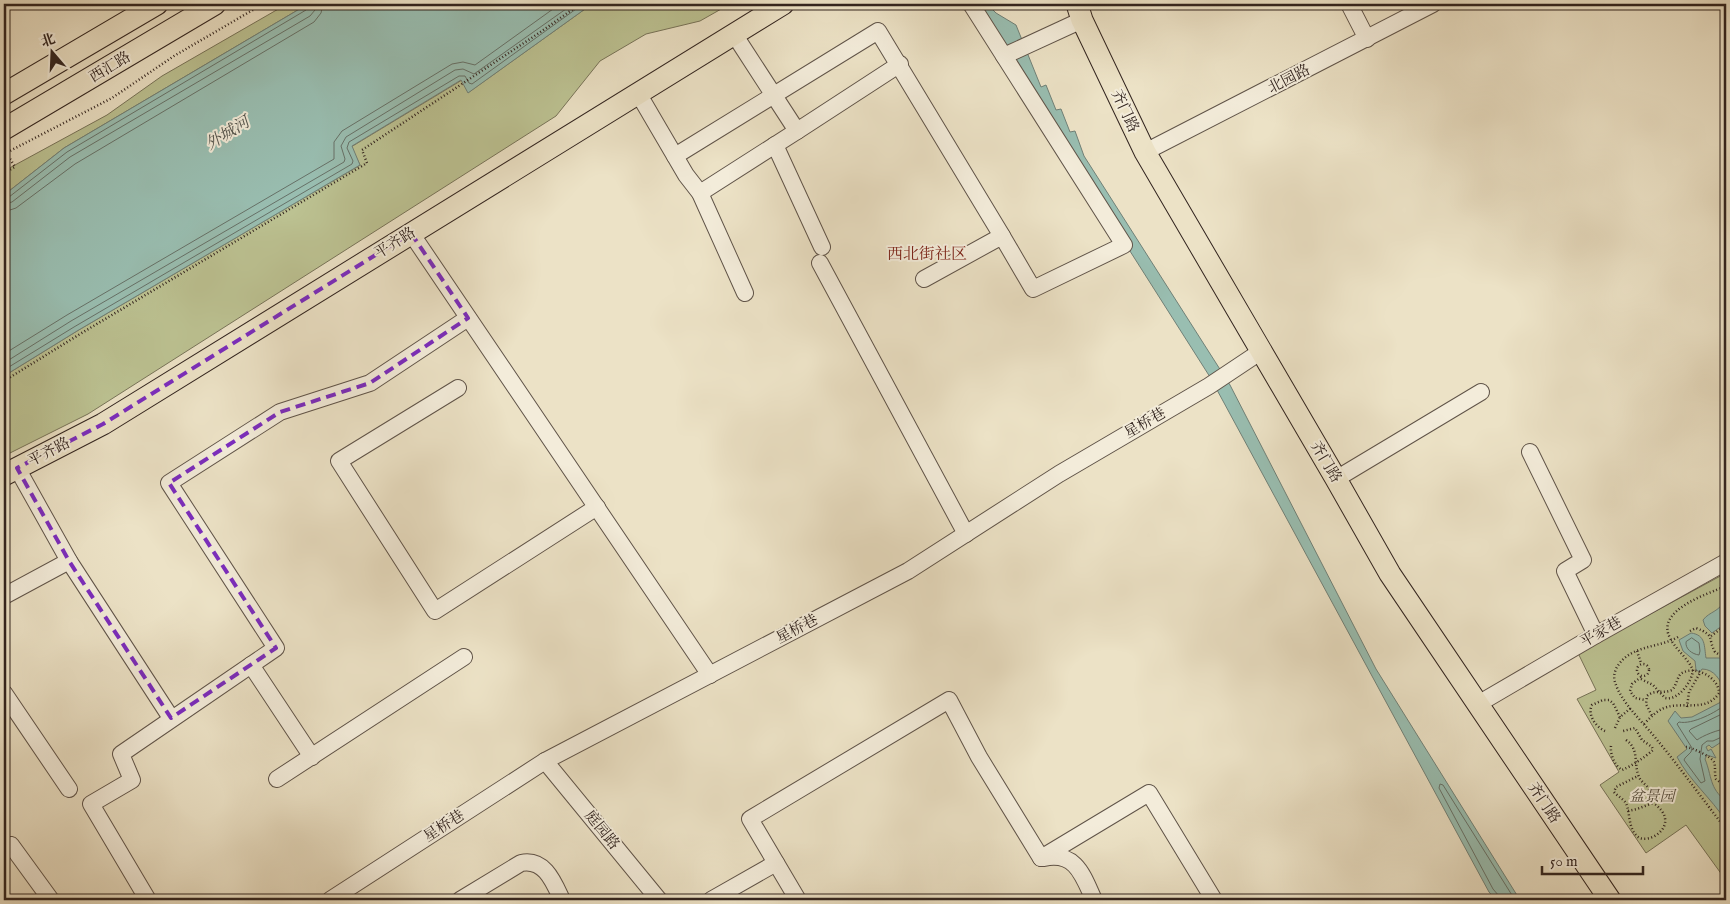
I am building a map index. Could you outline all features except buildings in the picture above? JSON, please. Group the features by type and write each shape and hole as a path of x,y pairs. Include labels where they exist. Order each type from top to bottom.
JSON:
{"main road":[{"name":"西汇路","path":"4,94 157,4"},
{"name":"西汇路","path":"4,129 215,4"},
{"name":"平齐路","path":"10,472 103,424 783,4"},
{"name":"齐门路","path":"1080,12 1145,152 1390,574 1610,900"}],"street":[{"path":"675,156 878,31 900,64 1033,289 1124,245 971,4"},
{"path":"1350,4 1367,39"},
{"name":"北园路","path":"1145,152 1432,4"},
{"path":"1005,55 1028,44 1080,12"},
{"path":"734,34 797,132"},
{"path":"700,193 900,64"},
{"path":"638,93 686,175 700,193 745,293"},
{"path":"775,146 821,255 966,534"},
{"path":"411,233 710,675"},
{"path":"924,279 1002,236"},
{"path":"148,900 91,804 132,780 121,754 276,648 169,483 280,412 370,383 468,318"},
{"name":"星桥巷","path":"330,900 545,761 908,571 1059,474 1209,386 1260,352"},
{"path":"458,388 339,461 436,611 596,507"},
{"path":"1336,479 1481,392"},
{"path":"1530,452 1583,560 1565,571 1596,635"},
{"path":"10,472 171,718"},
{"path":"4,596 70,561"},
{"name":"平家巷","path":"1478,704 1726,562"},
{"path":"277,779 464,657"},
{"path":"251,665 312,757"},
{"path":"4,693 69,789"},
{"path":"798,900 750,819 949,700 979,757 1042,858"},
{"name":"庭园路","path":"545,761 659,900"},
{"path":"1042,858 1149,792 1214,900"},
{"path":"12,845 50,900"},
{"path":"1042,858 1051,856 1070,860 1083,874 1094,900"},
{"path":"460,900 521,863 528,862 541,866 546,871 562,900"},
{"path":"711,900 776,863"}],"path":[{"path":"4,173 14,167 5,153 112,98 174,56 263,4"},
{"path":"4,381 367,163 362,150 580,4"},
{"path":"1641,663 1637,666 1636,671 1641,677 1653,685 1665,698 1674,698 1687,684 1693,672 1688,660 1671,641 1667,628 1671,616 1695,599 1726,586"},
{"path":"1710,636 1726,626"},
{"path":"1690,631 1697,628 1706,632 1710,636 1715,652 1726,659"},
{"path":"1678,637 1671,641 1637,651 1620,663 1614,674 1617,686 1631,708 1662,745 1726,829"},
{"path":"1637,651 1641,663 1648,666 1649,670 1647,675 1632,684 1631,692 1635,698 1645,700"},
{"path":"1644,724 1652,716 1666,708 1687,707 1706,703 1714,700 1719,693 1716,682 1707,676 1700,673 1685,672 1680,675 1672,690 1651,693 1645,700"},
{"path":"1687,707 1689,692 1700,673"},
{"path":"1605,731 1595,723 1590,711 1592,705 1603,700 1609,700 1620,717"},
{"path":"1645,700 1652,716"},
{"path":"1615,728 1620,717 1631,708"},
{"path":"1611,746 1611,755 1620,770 1634,765 1649,754 1653,748 1642,740 1635,728 1623,731"},
{"path":"1626,740 1634,748 1638,776 1651,791 1653,803 1663,811 1666,823 1657,834 1646,840 1640,839 1635,834 1625,802 1614,790 1616,787 1638,776"},
{"path":"1686,747 1694,749 1711,759 1716,758 1714,763 1716,778 1726,788"},
{"path":"1628,811 1637,810 1653,803"}],"highlighted area":[{"path":"411,233 468,318 370,383 280,412 169,483 276,648 171,718 69,561 17,468 103,424"}],"green space":[{"path":"287,4 308,4 64,148 4,195 4,171 107,115 162,76"},
{"path":"592,4 730,4 700,21 646,34 600,61 556,116 88,414 4,456 4,376 360,165 351,147 462,80 469,92"},
{"name":"盆景园","path":"1726,573 1725,879 1686,825 1646,853 1600,785 1619,772 1577,699 1596,690 1578,653"}],"water":[{"name":"外城河","path":"308,4 592,4 468,93 461,80 352,146 360,165 4,376 4,195 64,148"},
{"path":"973,4 987,4 996,13 1016,25 1041,87 1046,85 1056,110 1061,109 1070,132 1075,131 1084,156 1230,385 1376,669 1520,900 1496,900 1489,892 1210,377"},
{"path":"1726,599 1726,623 1712,633 1705,626 1703,620 1720,607"},
{"path":"1691,633 1696,634 1702,639 1706,658 1720,658 1726,661 1726,693 1713,673 1706,669 1702,669 1700,672 1696,670 1695,661 1683,651 1679,640"},
{"path":"1726,693 1726,739 1712,748 1709,745 1706,747 1708,751 1711,749 1716,758 1707,755 1705,759 1714,786 1726,801 1726,821 1682,766 1677,757 1687,749 1668,721 1675,711 1681,718 1692,717 1721,702"}],"district":[{"name":"西北街社区","path":"927,255"}]}
